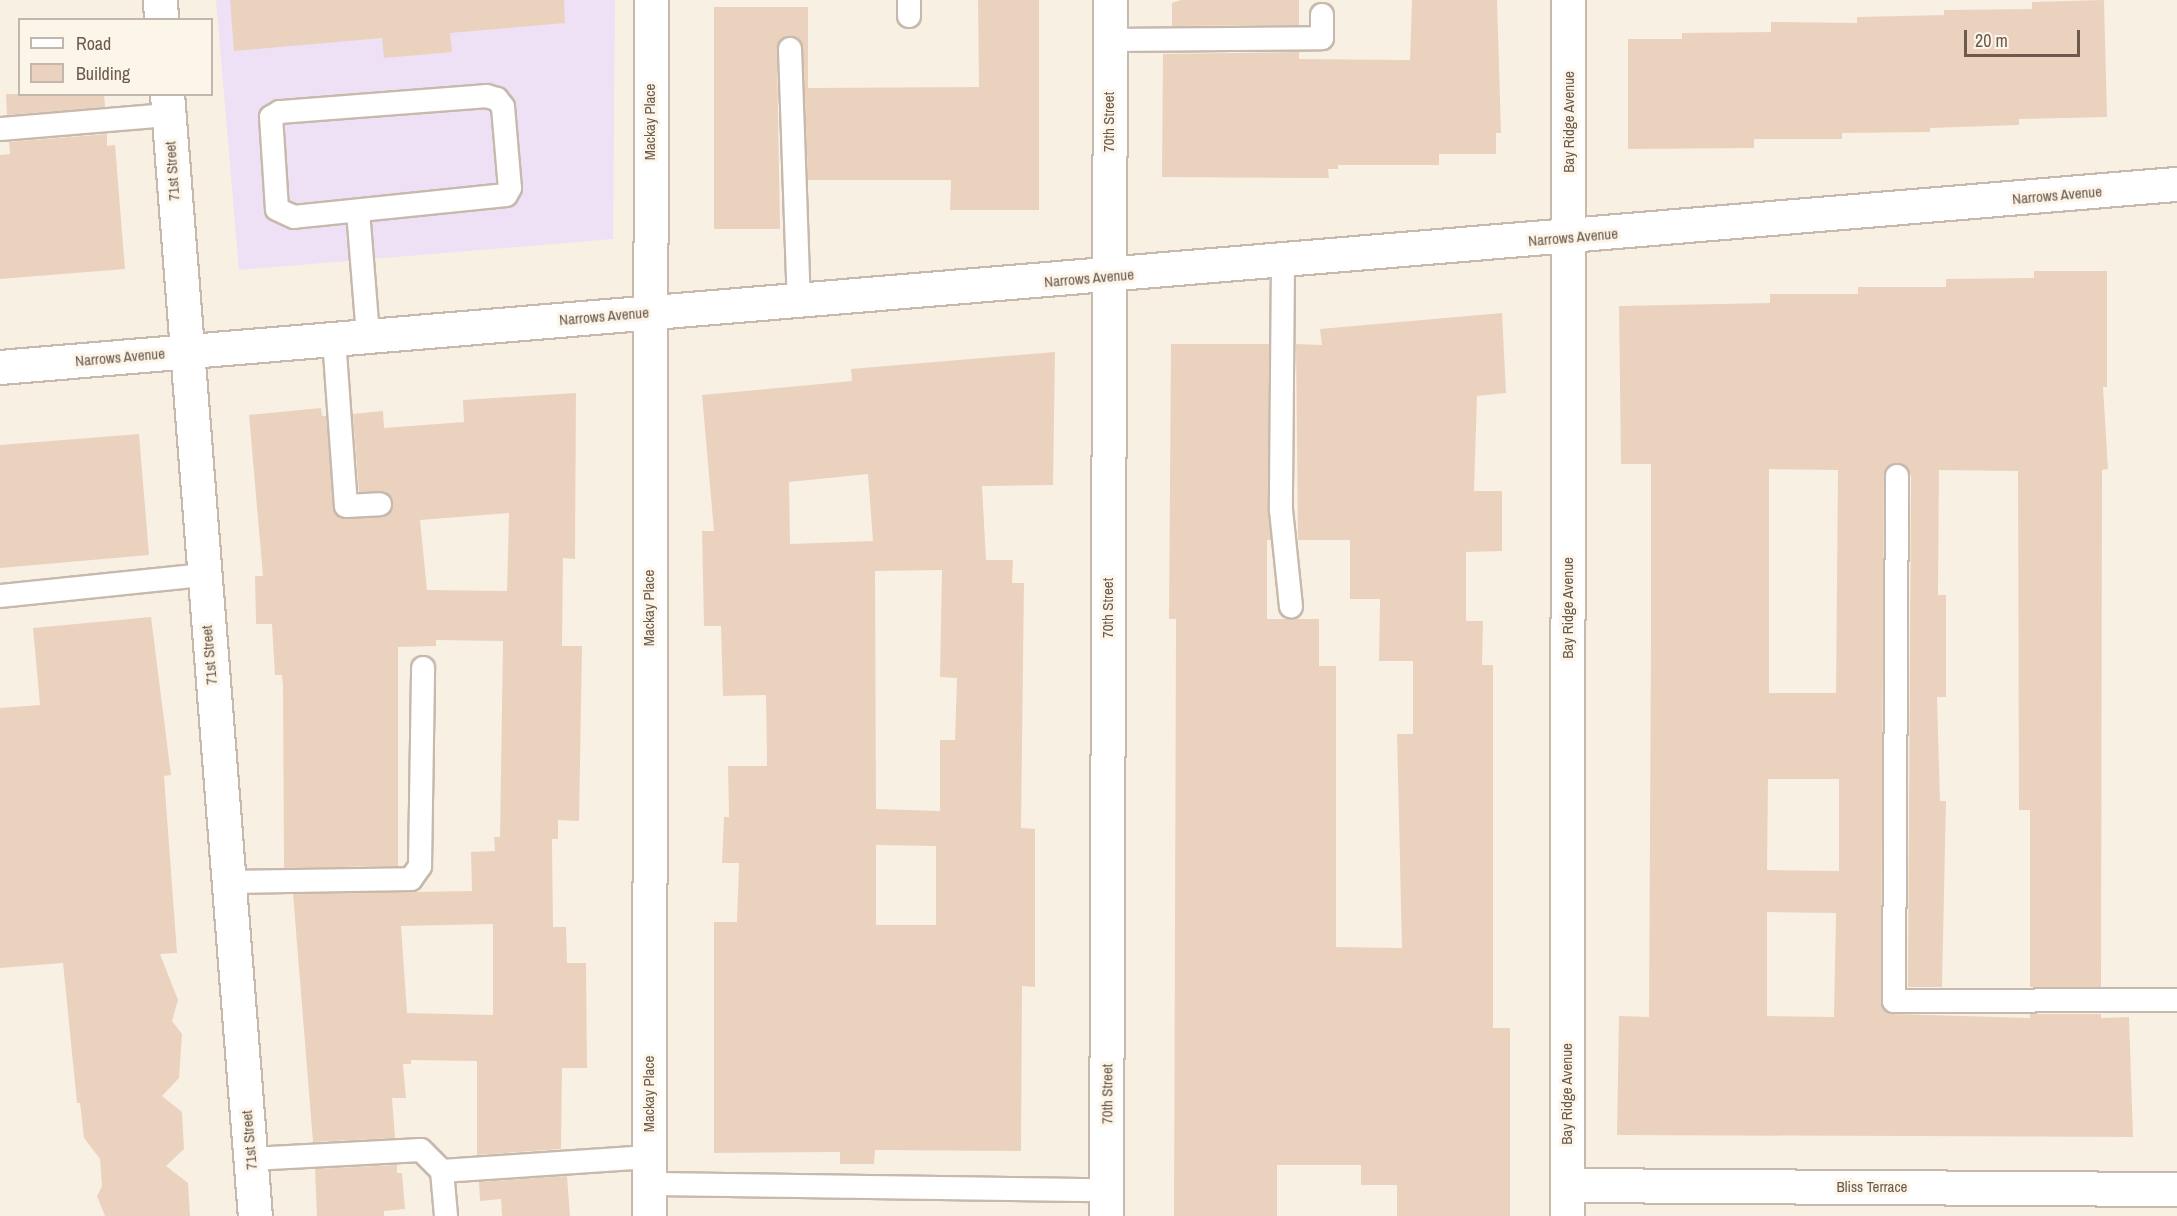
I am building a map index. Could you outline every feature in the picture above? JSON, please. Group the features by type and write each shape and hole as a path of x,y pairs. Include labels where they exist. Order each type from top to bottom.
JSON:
{"street":[{"path":"160,0 161,18"},
{"name":"Mackay Place","path":"649,1216 651,0"},
{"name":"70th Street","path":"1106,1203 1110,0"},
{"name":"Bay Ridge Avenue","path":"1567,1201 1568,0"},
{"name":"71st Street","path":"168,105 184,352 255,1216"},
{"name":"Narrows Avenue","path":"0,367 1569,238 2177,184"},
{"name":"Bliss Terrace","path":"1567,1201 2177,1190"}],"lane":[{"path":"1110,40 1322,38 1322,15"},
{"path":"790,49 799,301"},
{"path":"486,96 497,99 503,107 510,188 506,195 358,211 294,217 277,210 271,117 280,112 486,96"},
{"path":"0,129 168,105"},
{"path":"358,211 368,336"},
{"path":"1283,261 1281,510 1291,606"},
{"path":"334,339 346,506 380,504"},
{"path":"1897,476 1894,1001 2177,1000"},
{"path":"0,596 202,575"},
{"path":"228,882 411,879 420,866 423,668"},
{"path":"251,1159 421,1150 442,1171 446,1216"},
{"path":"442,1171 649,1170 1106,1203"}],"shaded area":[{"path":"216,0 615,0 613,239 239,270"}],"building":[{"path":"230,0 564,0 565,23 450,33 452,52 384,58 382,38 234,51"},
{"path":"978,0 1039,0 1039,210 950,210 951,180 808,180 803,49 797,37 789,36 778,42 777,49 780,229 714,229 714,7 808,7 808,88 979,87"},
{"path":"1181,0 1299,0 1299,25 1172,26 1172,3"},
{"path":"1412,0 1497,0 1501,133 1496,133 1496,154 1439,154 1439,165 1338,165 1338,169 1328,169 1329,178 1162,177 1163,54 1299,52 1299,59 1410,60"},
{"path":"2104,0 2107,117 2019,119 2019,125 1930,128 1930,132 1842,133 1842,139 1754,139 1754,148 1628,149 1628,39 1682,39 1682,33 1771,32 1771,22 1857,23 1857,17 1944,15 1944,10 2032,9 2032,2"},
{"path":"6,94 104,96 105,107 7,115"},
{"path":"107,134 107,146 115,145 125,269 0,279 0,155 10,154 9,142"},
{"path":"2034,271 2107,271 2107,387 2103,387 2108,469 2102,470 2101,987 2030,987 2030,810 2019,810 2018,471 1939,470 1938,595 1946,595 1946,697 1937,697 1940,801 1946,801 1942,987 1908,987 1911,476 1904,465 1896,463 1886,469 1884,476 1881,1001 1883,1008 1894,1014 2030,1018 2030,1014 2101,1014 2101,1018 2129,1017 2133,1137 1617,1135 1619,1016 1649,1017 1651,639 1651,464 1621,464 1619,306 1770,303 1770,294 1858,294 1858,287 1946,287 1946,279 2034,278","holes":["1769,469 1838,470 1836,693 1769,693","1768,779 1839,779 1839,871 1767,870","1767,912 1836,913 1834,1017 1767,1016"]},
{"path":"1502,313 1506,393 1477,396 1474,491 1502,491 1502,551 1466,552 1466,621 1483,621 1482,665 1493,665 1493,1028 1510,1028 1510,1216 1397,1216 1397,1185 1361,1185 1361,1165 1277,1165 1277,1216 1174,1216 1176,619 1169,619 1171,344 1269,344 1271,540 1267,540 1267,619 1319,619 1319,666 1336,666 1336,947 1402,948 1397,734 1413,734 1413,661 1379,661 1380,599 1350,599 1350,540 1298,540 1296,344 1322,345 1320,329"},
{"path":"1055,352 1053,485 982,486 986,560 1013,560 1012,583 1024,583 1021,828 1035,829 1035,987 1022,986 1021,1151 875,1150 874,1164 840,1164 840,1152 714,1153 714,922 737,922 739,863 722,863 724,817 729,817 728,766 767,766 766,695 723,696 721,626 704,626 702,531 714,531 702,395 852,381 851,369","holes":["868,474 873,541 790,544 789,482","942,570 940,677 957,678 955,740 940,740 940,811 876,809 875,571","876,845 936,846 936,925 876,925"]},
{"path":"576,393 575,559 563,558 562,646 582,646 579,821 558,820 558,839 552,839 553,927 566,927 567,963 586,963 587,1068 562,1068 561,1149 477,1155 477,1061 411,1060 411,1064 403,1064 406,1098 392,1098 395,1138 313,1142 293,894 472,891 471,852 495,851 494,837 500,837 503,641 436,640 436,646 398,647 398,866 284,868 283,686 282,675 275,675 272,624 256,624 255,576 263,576 249,415 321,408 322,416 326,416 335,513 346,519 381,517 392,511 393,503 386,492 359,492 353,414 383,411 384,428 464,422 463,400","holes":["509,513 507,591 427,590 420,520","493,924 493,1015 407,1013 401,926"]},
{"path":"139,434 149,555 0,568 0,445"},
{"path":"151,617 171,775 164,776 177,953 160,954 178,1000 172,1021 182,1034 179,1078 162,1096 182,1112 184,1149 166,1166 188,1183 190,1216 105,1216 97,1196 102,1186 100,1159 84,1138 80,1103 77,1103 63,963 0,968 0,708 40,705 33,628"},
{"path":"397,1165 397,1173 402,1173 405,1209 384,1211 384,1216 317,1216 315,1169"},
{"path":"567,1176 570,1216 502,1216 501,1199 480,1201 479,1182"}]}
